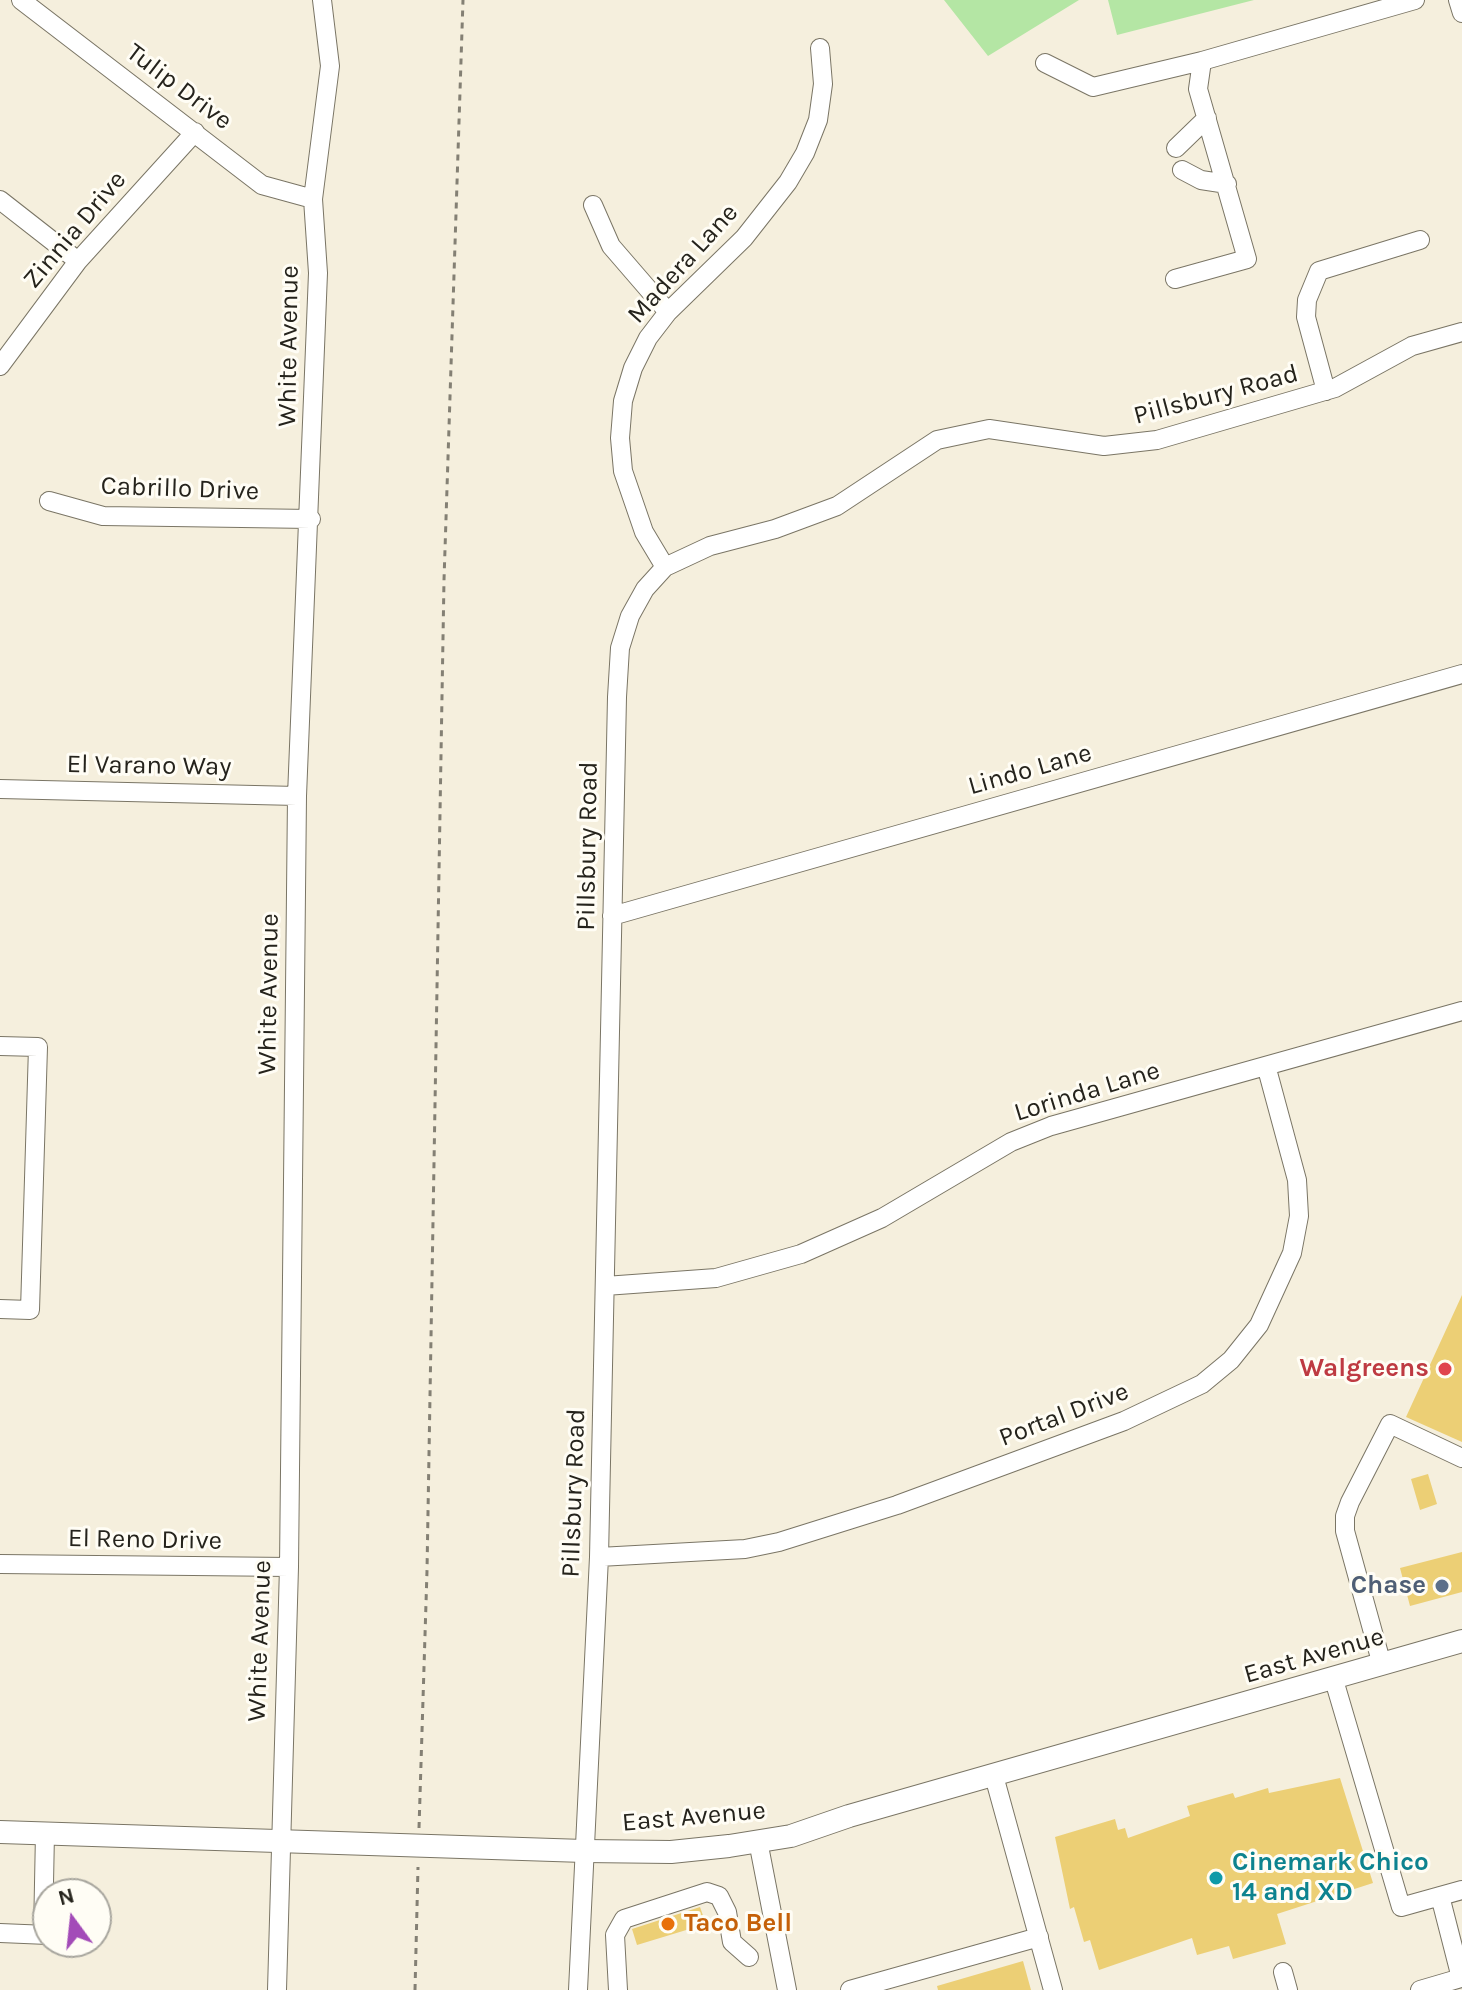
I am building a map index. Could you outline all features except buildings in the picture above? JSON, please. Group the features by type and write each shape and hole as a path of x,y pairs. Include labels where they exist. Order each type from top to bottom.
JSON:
{"main road":[{"name":"East Avenue","path":"0,1832 584,1851 671,1852 758,1841 791,1836 849,1816 1462,1641"}],"street":[{"name":"Tulip Drive","path":"21,0 262,185 313,199"},
{"name":"White Avenue","path":"277,1990 289,1567 297,796 311,519 318,273 313,199 330,66 322,0"},
{"path":"1045,63 1093,87 1202,61 1415,0"},
{"path":"1458,0 1462,13"},
{"name":"Madera Lane","path":"665,567 632,503 623,471 620,438 623,401 633,368 648,338 668,312 744,238 788,182 805,153 818,120 823,84 820,48"},
{"path":"1175,279 1247,259 1198,89 1202,61"},
{"path":"1176,148 1207,118"},
{"name":"Zinnia Drive","path":"0,366 78,261 195,132"},
{"path":"1182,170 1201,180 1227,184"},
{"path":"0,200 78,261"},
{"path":"593,205 611,246 668,312"},
{"path":"1326,391 1306,317 1307,300 1319,271 1420,240"},
{"name":"Pillsbury Road","path":"578,1990 599,1557 620,648 645,589 665,567 710,546 775,529 837,506 893,472 917,451 962,433 989,429 1104,446 1129,445 1326,391 1412,346 1462,332"},
{"name":"Cabrillo Drive","path":"49,501 103,516 311,519"},
{"name":"Lindo Lane","path":"612,916 1462,674"},
{"name":"El Varano Way","path":"0,789 297,796"},
{"name":"Lorinda Lane","path":"605,1286 716,1278 801,1254 882,1218 1011,1142 1051,1126 1267,1069 1462,1011"},
{"path":"0,1046 38,1047 30,1310 0,1309"},
{"name":"Portal Drive","path":"599,1557 745,1549 779,1542 897,1505 1124,1421 1202,1384 1231,1360 1259,1325 1292,1253 1299,1216 1297,1180 1267,1069"},
{"path":"1382,1665 1345,1531 1350,1502 1390,1424 1462,1458"},
{"name":"El Reno Drive","path":"0,1564 289,1567"},
{"path":"1334,1680 1401,1907 1462,1890"},
{"path":"994,1776 1053,1990"},
{"path":"45,1833 45,1878"},
{"path":"758,1841 787,1990"},
{"path":"618,1990 615,1935 624,1919 707,1892 719,1896 727,1912 732,1942 749,1957"},
{"path":"1420,1990 1461,1978 1440,1896"},
{"path":"0,1933 32,1934"},
{"path":"850,1990 1039,1937"}],"path":[{"path":"415,1990 427,1571 444,580 463,0"}],"green space":[{"path":"944,0 1079,0 988,56"},
{"path":"1108,0 1254,0 1117,35"}],"place":[{"name":"Walgreens","path":"1445,1369"},
{"name":"Chase","path":"1442,1586"},
{"name":"Cinemark Chico 14 and XD","path":"1216,1878"},
{"name":"Taco Bell","path":"668,1924"}]}
